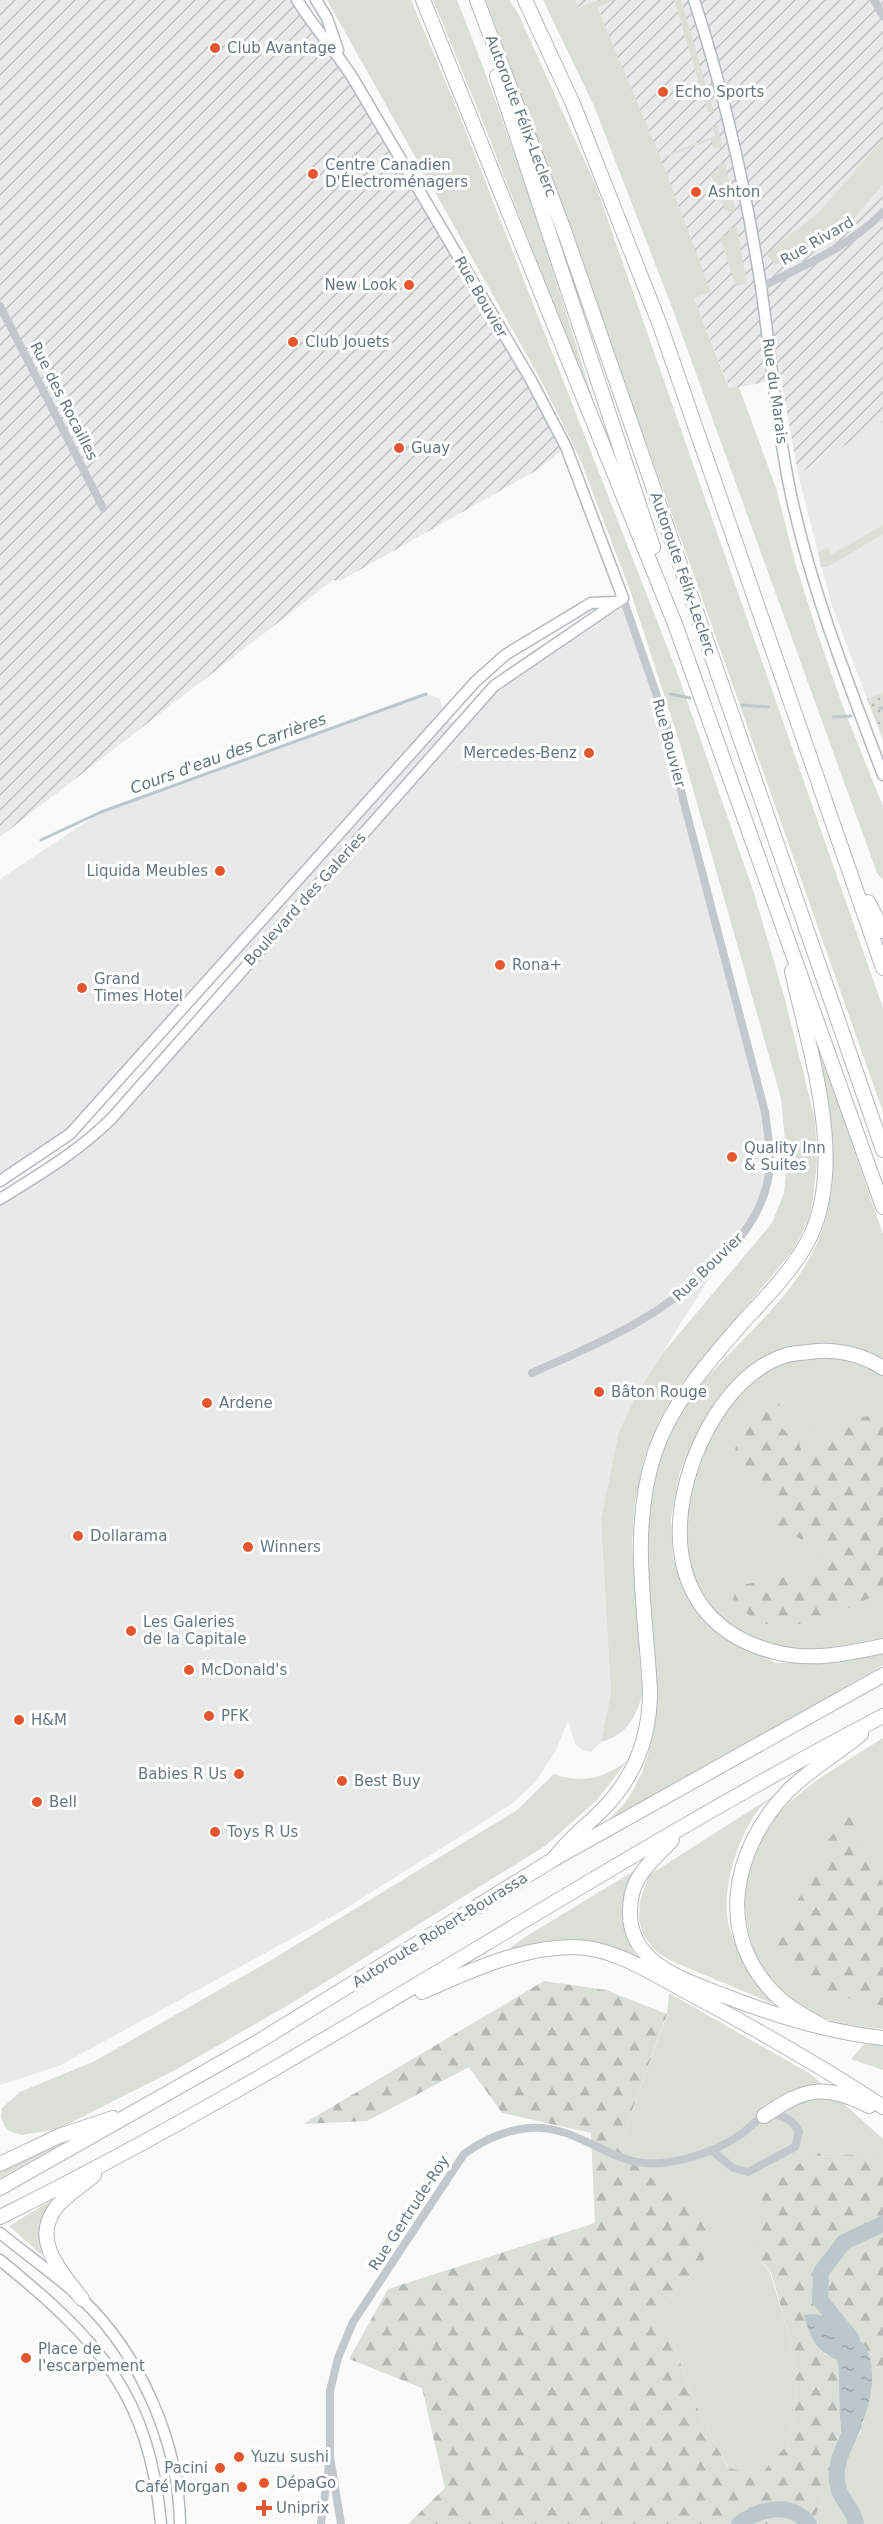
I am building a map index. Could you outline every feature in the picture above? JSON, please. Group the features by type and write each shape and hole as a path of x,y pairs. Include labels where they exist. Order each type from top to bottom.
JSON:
{"highway":[{"path":"423,0 675,624 883,1207"},
{"path":"471,0 652,545 675,624"},
{"name":"Autoroute Félix-Leclerc","path":"477,0 565,233 883,1150"},
{"path":"525,0 573,104 660,324 883,968"},
{"path":"848,862 883,931"},
{"path":"554,1859 565,1843 617,1794 632,1773 643,1749 650,1707 641,1527 644,1494 655,1453 676,1407 705,1367 800,1255 819,1213 826,1144 822,1113 780,916"},
{"path":"883,1368 851,1354 819,1350 786,1355 745,1379 719,1410 700,1442 683,1491 678,1537 681,1559 688,1582 700,1604 731,1634 752,1645 781,1654 802,1656 834,1655 883,1646"},
{"name":"Autoroute Robert-Bourassa","path":"0,2188 256,2043 554,1859 883,1675"},
{"path":"0,2217 112,2160 366,2018 769,1776 883,1717"},
{"path":"825,2028 778,1997 746,1953 735,1910 742,1863 761,1823 789,1790 883,1717"},
{"path":"686,1826 650,1863 634,1887 629,1916 633,1936 640,1948 663,1969 696,1985 759,2009 825,2028 883,2038"},
{"path":"366,2018 491,1962 574,1947 601,1950 722,2011 824,2068 883,2107"},
{"path":"764,2116 786,2101 812,2091 844,2095 883,2114"},
{"path":"0,2164 59,2136 144,2108"},
{"path":"82,2299 49,2254 47,2229 55,2208 112,2160"}],"street":[{"name":"Rue Bouvier","path":"297,0 313,26 339,56 531,380 561,437 676,756 684,803 765,1112 770,1164 764,1193 752,1222 737,1242 687,1290 625,1332 532,1372"},
{"name":"Rue Bouvier","path":"316,0 327,18 339,56"},
{"name":"Rue du Marais","path":"694,0 717,71 742,179 761,287 777,418 795,513 853,695 883,775"},
{"path":"874,0 883,16"},
{"name":"Rue Rivard","path":"761,287 834,249 869,226 883,212"},
{"name":"Rue des Rocailles","path":"0,306 103,508"},
{"name":"Boulevard des Galeries","path":"0,1181 70,1134 438,722 490,668 505,654 591,603 618,600"},
{"name":"Boulevard des Galeries","path":"0,1199 46,1173 86,1144 112,1118 494,686 532,657 618,600"},
{"path":"711,2150 733,2168 748,2172 795,2147 799,2132 795,2124 779,2115 764,2116"},
{"name":"Rue Gertrude-Roy","path":"321,2524 330,2457 330,2391 338,2358 353,2322 464,2154 480,2142 507,2131 534,2128 558,2130 605,2153 640,2163 688,2158 739,2136 764,2116"},
{"path":"0,2233 82,2299 112,2333 154,2404 177,2479 180,2524"},
{"path":"0,2260 84,2334 107,2360 141,2424 158,2492 161,2524"},
{"name":"Rue Gertrude-Roy","path":"330,2457 340,2524"}],"shaded area":[{"path":"0,0 297,0 340,56 566,447 537,470 340,581 333,580 0,837"},
{"path":"575,0 883,0 883,422 798,474 781,379 730,389 694,298 710,292 595,1 579,8"},
{"path":"883,422 883,693 867,699 831,603 798,474"},
{"path":"623,598 666,722 770,1146 761,1203 721,1259 638,1392 601,1520 611,1693 601,1742 591,1752 582,1750 575,1744 568,1721 556,1750 537,1780 513,1803 340,1912 59,2066 0,2085 0,1199 86,1144 275,932 270,931 187,1006 70,1134 0,1181 0,879 101,812 426,694 439,698 450,724 494,686"}],"green space":[{"path":"327,0 411,0 457,109 677,672 753,890 784,996 815,1119 817,1163 813,1198 809,1218 794,1249 679,1387 659,1421 644,1459 635,1502 632,1543 642,1694 629,1724 617,1735 601,1742 611,1693 601,1520 619,1432 638,1392 662,1354 772,1223 784,1193 787,1163 781,1098 680,744 630,590 580,459 543,384"},
{"path":"433,0 457,0 478,53 552,268 603,432 485,127"},
{"path":"486,0 509,0 518,13 596,186 883,1008 883,1112 700,592"},
{"path":"543,0 575,0 579,8 595,1 615,0 597,7 660,156 711,292 694,298 729,388 739,387 776,488 795,562 816,629 843,707 883,806 883,880 877,873 673,310 594,106"},
{"path":"674,0 681,0 714,112 708,112"},
{"path":"718,125 722,148 714,149 711,140 664,158 663,156 715,136 712,127"},
{"path":"883,139 883,184 851,222 782,263 775,264 766,254 819,212"},
{"path":"725,162 735,210 732,213 724,209 711,174 719,172 717,165"},
{"path":"737,227 747,281 745,284 736,286 720,238 729,233 729,228"},
{"path":"883,525 883,534 827,567 821,567 818,553 828,547 831,555"},
{"path":"883,693 883,740 867,699"},
{"path":"811,1026 883,1234 883,1361 820,1346 742,1376 707,1415 680,1471 671,1518 673,1559 695,1610 728,1640 776,1663 835,1663 883,1651 883,1665 602,1827 629,1797 645,1763 653,1728 656,1692 645,1547 649,1499 666,1442 678,1416 703,1382 764,1318 801,1272 816,1246 826,1218 833,1170 832,1146 826,1097"},
{"path":"817,1356 838,1356 864,1363 883,1373 883,1638 832,1649 780,1646 755,1638 732,1626 712,1610 696,1588 684,1540 684,1515 689,1489 710,1437 725,1413 743,1392 763,1375 784,1363"},
{"path":"762,1397 778,1402 783,1412 781,1427 791,1437 802,1425 817,1426 799,1443 803,1457 825,1443 845,1420 875,1415 883,1418 883,1591 825,1618 793,1625 758,1622 733,1600 737,1586 809,1572 818,1562 826,1542 814,1527 802,1540 778,1526 776,1503 747,1476 734,1458 739,1427"},
{"path":"883,1738 883,2029 823,2018 804,2009 782,1993 765,1972 753,1947 747,1921 745,1894 749,1867 759,1842 774,1819 811,1785"},
{"path":"627,1761 597,1800 545,1846 290,2004 177,2069 58,2129 22,2135 9,2131 4,2125 1,2117 2,2108 20,2092 95,2061 268,1962 517,1810 554,1774 574,1779 592,1778 610,1772"},
{"path":"784,1789 756,1813 742,1839 731,1871 727,1904 728,1919 735,1943 750,1970 774,2004 671,1961 656,1951 644,1936 639,1920 640,1901 649,1875"},
{"path":"851,1813 869,1861 883,1883 883,2006 827,1993 793,1977 773,1948 790,1912 812,1879 828,1840"},
{"path":"637,1869 627,1890 623,1912 623,1922 629,1944 635,1955 601,1943 574,1940 513,1950 511,1947 525,1937"},
{"path":"544,1981 606,1990 667,2014 618,2149 707,2226 711,2251 666,2303 654,2324 672,2341 700,2415 728,2468 760,2475 788,2444 797,2392 790,2339 771,2272 757,2256 754,2243 756,2201 768,2180 820,2153 883,2157 883,2367 872,2368 865,2346 823,2353 837,2360 840,2420 844,2442 848,2449 811,2524 408,2524 445,2488 422,2388 349,2359 388,2289 595,2223 591,2133 502,2113 469,2067 367,2121 303,2124"},
{"path":"669,1993 812,2075 883,2139 883,2157 820,2153 757,2256 770,2272 790,2339 797,2392 788,2444 760,2475 729,2469 700,2415 672,2341 653,2324 666,2303 711,2251 618,2149 667,2015"},
{"path":"865,2043 883,2043 883,2070 851,2059"},
{"path":"70,2139 0,2178 0,2166"},
{"path":"60,2195 41,2230 42,2255 9,2226"},
{"path":"883,2367 883,2524 811,2524 848,2449 860,2434 869,2399 872,2368"}],"water":[{"path":"811,2314 835,2321 864,2345 870,2358 872,2385 870,2400 861,2427 848,2449 844,2442 840,2420 837,2360 824,2352 812,2337 804,2315"}],"waterway":[{"name":"Cours d'eau des Carrières","path":"41,840 101,812 426,694"},
{"name":"Cours d'eau des Carrières","path":"670,694 690,698"},
{"name":"Cours d'eau des Carrières","path":"742,705 768,707"},
{"name":"Cours d'eau des Carrières","path":"833,717 851,716"},
{"path":"852,2339 820,2300 821,2272 844,2242 883,2224"},
{"path":"854,2425 840,2456 837,2481 839,2490 856,2524"},
{"path":"739,2524 756,2514 775,2509 793,2512 809,2524"}],"place":[{"name":"Club Avantage","path":"215,48"},
{"name":"Echo Sports","path":"663,92"},
{"name":"Centre Canadien D'Électroménagers","path":"313,174"},
{"name":"Ashton","path":"696,192"},
{"name":"New Look","path":"409,285"},
{"name":"Club Jouets","path":"293,342"},
{"name":"Guay","path":"399,448"},
{"name":"Mercedes-Benz","path":"589,753"},
{"name":"Liquida Meubles","path":"220,871"},
{"name":"Rona+","path":"500,965"},
{"name":"Grand Times Hotel","path":"82,988"},
{"name":"Quality Inn & Suites","path":"732,1157"},
{"name":"Bâton Rouge","path":"599,1392"},
{"name":"Ardene","path":"207,1403"},
{"name":"Dollarama","path":"78,1536"},
{"name":"Winners","path":"248,1547"},
{"name":"Les Galeries de la Capitale","path":"131,1631"},
{"name":"McDonald's","path":"189,1670"},
{"name":"PFK","path":"209,1716"},
{"name":"H&M","path":"19,1720"},
{"name":"Babies R Us","path":"239,1774"},
{"name":"Best Buy","path":"342,1781"},
{"name":"Bell","path":"37,1802"},
{"name":"Toys R Us","path":"215,1832"},
{"name":"Place de l'escarpement","path":"26,2358"},
{"name":"Yuzu sushi","path":"239,2457"},
{"name":"Pacini","path":"220,2468"},
{"name":"DépaGo","path":"264,2483"},
{"name":"Café Morgan","path":"242,2487"},
{"name":"Uniprix","path":"264,2508"}]}
